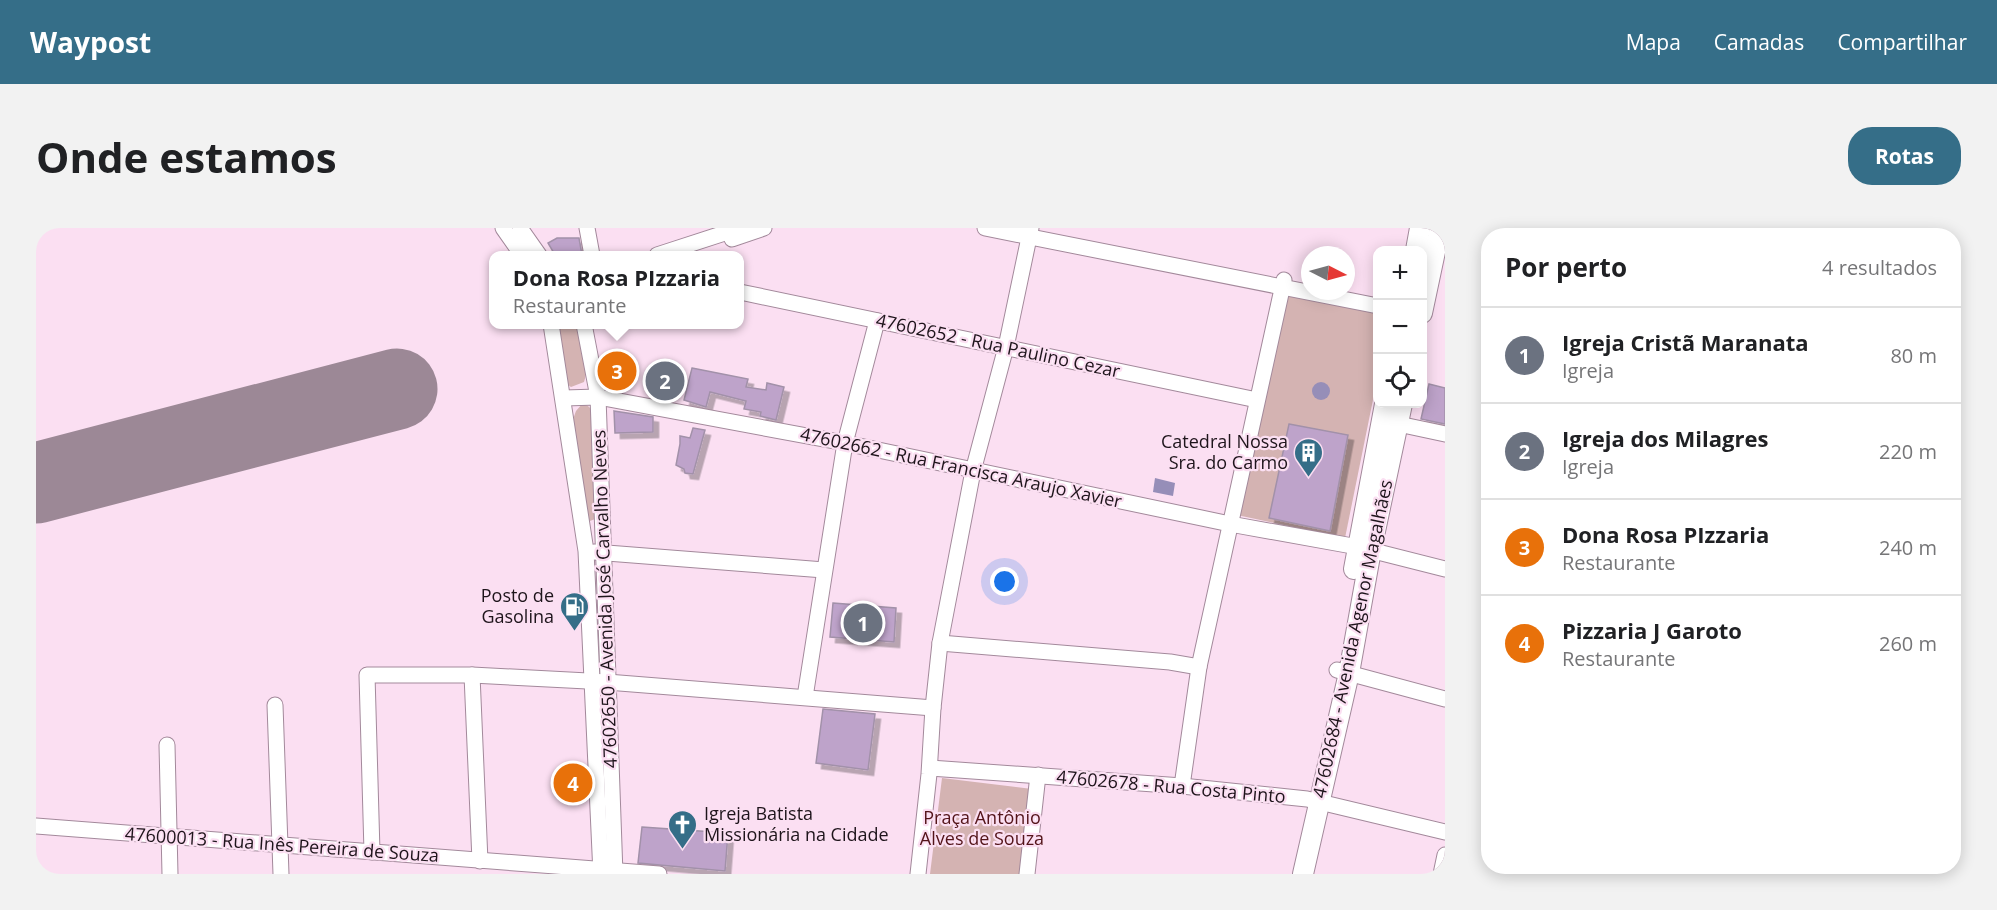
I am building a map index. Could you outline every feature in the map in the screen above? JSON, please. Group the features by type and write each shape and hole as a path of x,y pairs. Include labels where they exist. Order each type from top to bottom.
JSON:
{"main road":[{"path":"1417,246 1420,228"},
{"path":"1425,300 1440,228"},
{"name":"47602684 - Avenida Agenor Magalhães","path":"1289,874 1313,801 1343,672 1388,416"},
{"name":"47602684 - Avenida Agenor Magalhães","path":"1303,874 1313,801"}],"street":[{"path":"503,228 519,251"},
{"path":"520,228 536,251"},
{"path":"587,228 591,251"},
{"path":"669,251 740,228"},
{"path":"693,251 764,228"},
{"path":"985,228 1029,230 1283,283 1373,305"},
{"path":"918,874 930,768 933,708 940,644 973,471 1006,347 1029,230"},
{"path":"1283,283 1301,284"},
{"path":"1182,786 1199,667 1283,283"},
{"name":"47602652 - Rua Paulino Cezar","path":"744,293 1257,400"},
{"path":"1355,294 1373,297"},
{"path":"805,697 845,443 877,321"},
{"path":"553,329 586,551 599,681"},
{"name":"47602650 - Avenida José Carvalho Neves","path":"585,329 598,397 603,552 599,681 608,872"},
{"name":"47602662 - Rua Francisca Araujo Xavier","path":"564,398 598,397 845,443 1230,524 1365,548 1445,569"},
{"path":"1388,416 1445,434"},
{"path":"586,551 824,570"},
{"path":"940,644 1158,661 1199,667"},
{"path":"1343,672 1445,699"},
{"path":"372,852 367,675 472,675 599,681 933,708"},
{"path":"472,675 480,861"},
{"path":"275,705 281,874"},
{"path":"167,745 170,874"},
{"name":"47602678 - Rua Costa Pinto","path":"930,768 1182,786 1313,801 1445,832"},
{"path":"1027,874 1038,775"},
{"name":"47600013 - Rua Inês Pereira de Souza","path":"36,826 608,872 659,874"},
{"path":"1441,874 1445,855"}],"green space":[{"path":"1283,293 1301,297 1301,300 1316,300 1373,312 1373,400 1345,538 1237,515"},
{"path":"558,329 578,329 585,353 586,375 584,382 571,387 567,384"},
{"path":"582,404 591,409 597,515 590,521 586,519 572,422 576,411"},
{"name":"Praça Antônio Alves de Souza","path":"942,778 1032,789 1022,874 930,874"}],"shaded area":[{"path":"1321,382 1327,385 1330,391 1327,397 1321,400 1315,397 1312,391 1315,385"},
{"path":"1155,478 1175,483 1173,496 1153,492"}],"building":[{"path":"557,238 579,238 581,251 553,251 548,243"},
{"path":"692,368 748,379 746,387 766,390 767,383 784,387 776,420 760,416 761,412 744,409 746,401 710,392 706,407 684,400"},
{"path":"658,371 674,372 673,392 656,389"},
{"path":"1429,384 1445,388 1445,424 1421,419 1424,408 1427,408"},
{"path":"614,411 653,417 653,432 615,433"},
{"name":"Catedral Nossa Sra. do Carmo","path":"1289,424 1348,435 1330,531 1269,518"},
{"path":"693,428 705,430 693,474 685,473 684,469 676,465 680,436 690,438"},
{"path":"833,603 896,608 894,642 830,637"},
{"path":"823,709 875,714 868,770 816,763"},
{"path":"557,769 586,769 587,784 558,784"},
{"name":"Igreja Batista Missionária na Cidade","path":"642,827 728,833 725,871 638,863"}],"runway":[{"path":"36,483 397,389"}],"place":[{"name":"Dona Rosa PIzzaria","path":"617,371"},
{"name":"Igreja dos Milagres","path":"665,381"},
{"name":"Catedral Nossa Sra. do Carmo","path":"1309,478"},
{"name":"Igreja Cristã Maranata","path":"863,623"},
{"name":"Posto de Gasolina","path":"575,632"},
{"name":"Pizzaria J Garoto","path":"573,783"},
{"name":"Igreja Batista Missionária na Cidade","path":"683,850"}]}
